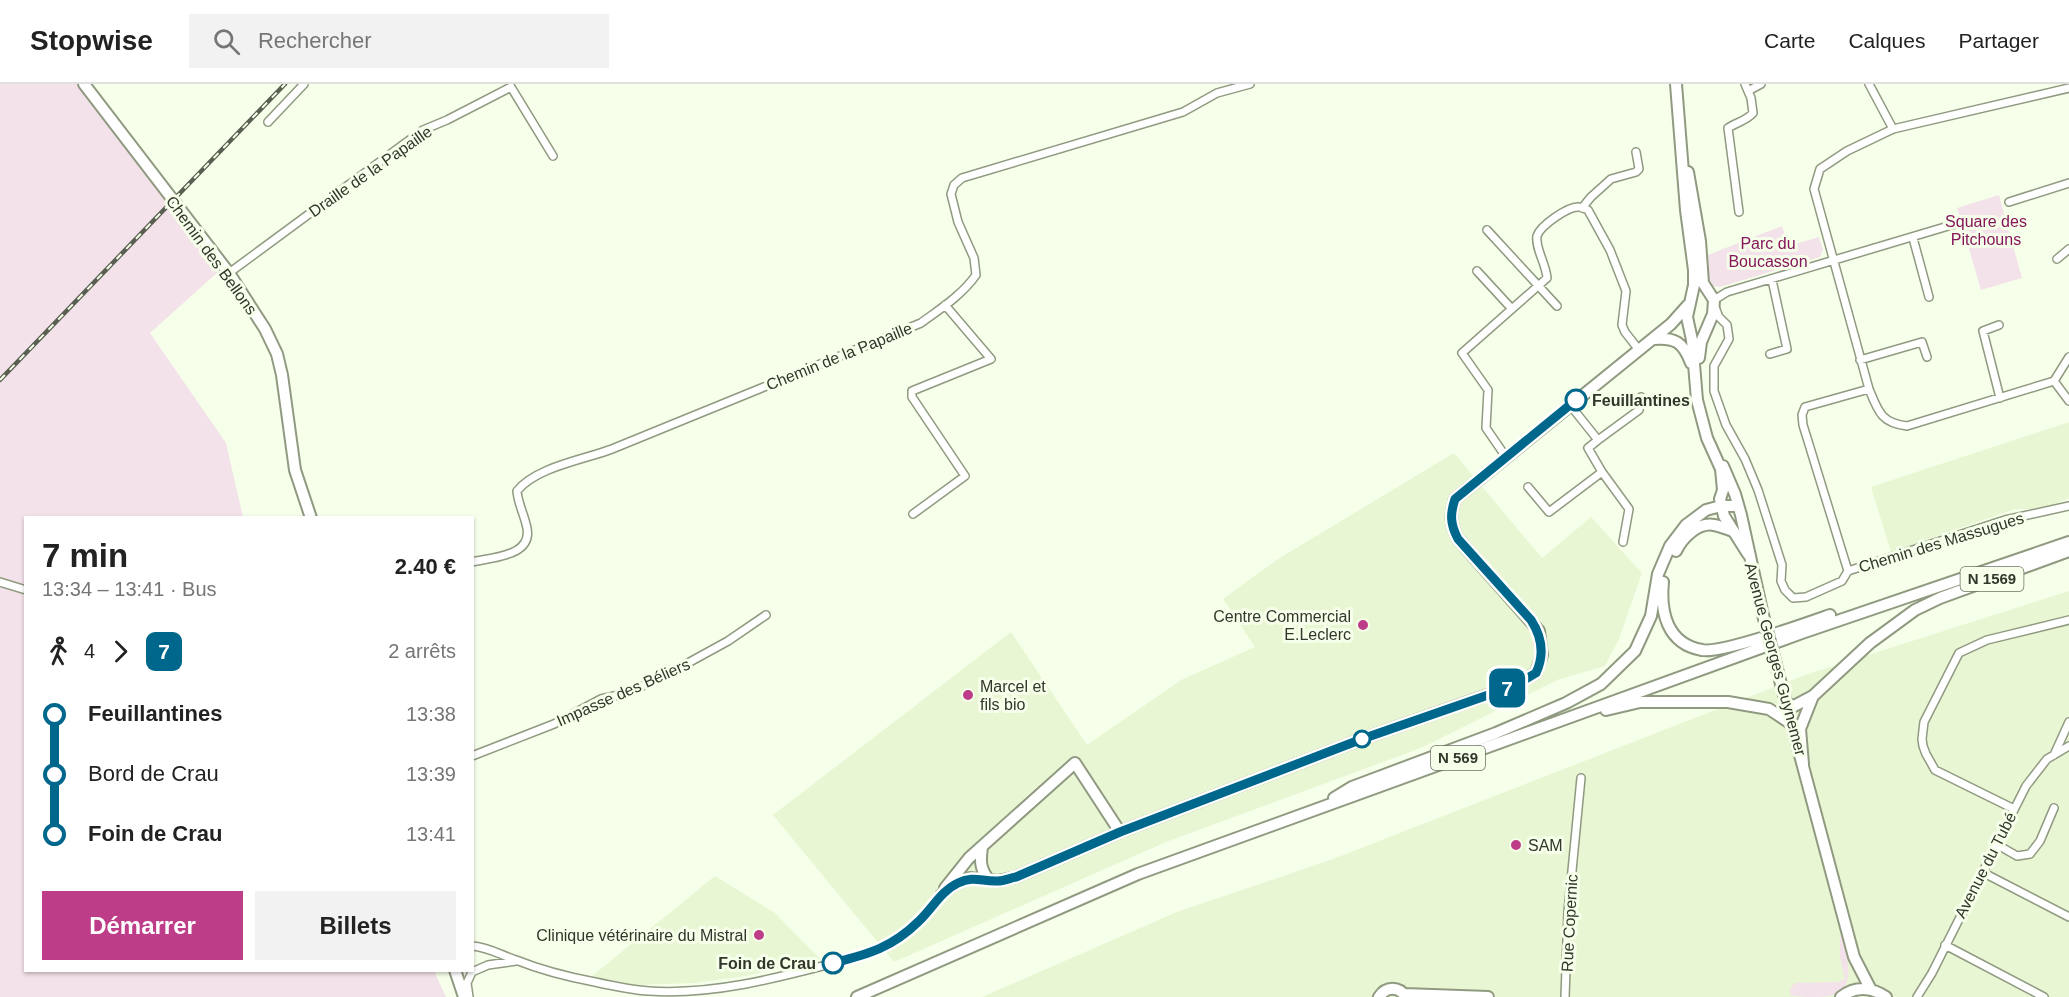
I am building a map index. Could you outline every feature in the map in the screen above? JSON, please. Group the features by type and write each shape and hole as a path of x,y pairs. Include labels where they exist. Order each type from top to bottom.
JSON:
{"main road":[{"name":"Chemin des Bellons","path":"84,84 229,273 265,329 277,354 282,375 295,470 309,516"},
{"name":"Avenue Georges Guynemer","path":"1676,84 1686,210 1694,270 1692,293 1688,305 1694,374 1702,422 1721,469 1723,511 1732,531 1748,554"},
{"name":"Avenue Georges Guynemer","path":"1682,146 1700,241 1703,283 1710,296 1707,329 1700,349 1702,392 1713,438 1738,506 1762,610 1803,764"},
{"path":"1692,293 1697,289 1710,296"},
{"path":"942,894 955,884 970,878 998,881 1016,877 1120,832 1362,739 1514,686 1536,673 1542,655 1539,631 1464,548 1453,529 1451,520 1451,510 1455,499 1653,339 1688,305"},
{"path":"1653,339 1689,329 1700,333 1707,329"},
{"path":"1653,339 1670,339 1682,345 1687,351 1694,374"},
{"name":"N 569","path":"1305,814 1352,787 1496,733 1566,703 1601,684 1635,651 1651,616 1658,574 1670,546 1686,525 1706,510 1723,511 1738,506"},
{"path":"1723,511 1713,525 1732,531"},
{"name":"N 569","path":"1713,525 1703,525 1680,543 1663,582 1661,600 1665,617 1670,630 1678,640 1702,651 1725,647 1831,615 1869,609"},
{"name":"N 569","path":"856,997 1138,874 1869,609 2069,542"},
{"name":"N 1569","path":"1813,696 1870,643 1915,610 1940,598 2069,550"},
{"path":"1786,703 1794,706 1813,696"},
{"path":"1813,696 1800,729 1803,764 1854,957 1856,975 1844,994"},
{"name":"N 569","path":"1548,725 1640,702 1728,702 1769,709 1793,724"},
{"path":"942,894 969,858 1076,763 1120,832"},
{"path":"982,847 980,861 989,880"},
{"path":"1854,957 1871,990"},
{"path":"456,972 464,997"},
{"path":"1378,996 1394,988 1406,996 1488,997"},
{"path":"1844,994 1871,990 1886,997"}],"street":[{"path":"268,122 304,84"},
{"name":"Chemin de la Papaille","path":"474,562 514,553 524,546 528,536 527,525 518,504 517,491 524,483 537,475 599,454 921,323 945,305 976,275 974,258 958,222 951,194 954,185 962,178 1183,112 1217,93 1250,84"},
{"path":"1739,212 1728,128 1746,121 1753,113 1751,98 1746,87 1761,84"},
{"path":"1869,84 1893,129"},
{"name":"Draille de la Papaille","path":"229,273 423,130 512,87 553,156"},
{"path":"2069,88 1893,129 1847,151 1820,170 1814,189 1869,389 1880,414 1896,425 1907,426 2054,381 2069,357"},
{"path":"1582,208 1611,179 1636,172 1639,169 1636,152"},
{"path":"2009,202 2069,183"},
{"path":"1506,456 1486,428 1488,390 1462,353 1547,278 1537,237 1541,229 1569,208 1588,210 1610,250 1626,291 1623,325 1625,332 1639,350"},
{"path":"1707,329 1727,325 1718,314 1710,296 1772,280 1955,224"},
{"path":"1487,230 1557,306"},
{"path":"1913,238 1929,297"},
{"path":"2057,259 2069,249"},
{"path":"1477,271 1512,309"},
{"path":"1770,354 1787,349 1772,280"},
{"path":"912,514 966,476 912,397 912,391 991,359 945,305"},
{"name":"Chemin des Massugues","path":"1727,325 1729,339 1714,366 1714,391 1726,425 1745,459 1758,490 1782,565 1782,581 1788,595 1799,599 1829,588 1842,580 1848,571 2005,520 2069,506"},
{"path":"1999,325 1983,331 2000,398"},
{"path":"1860,360 1922,342 1927,357"},
{"path":"2054,381 2069,401"},
{"name":"Chemin des Massugues","path":"1848,571 1803,425 1802,415 1805,407 1869,389"},
{"path":"1623,542 1629,509 1588,448 1639,410 1641,397"},
{"path":"1570,405 1598,440"},
{"path":"1528,488 1549,512 1602,472"},
{"path":"0,582 24,589"},
{"name":"Impasse des Béliers","path":"474,755 554,724 602,699 622,694 657,680 728,641 766,615"},
{"path":"2014,809 1935,770 1923,746 1924,722 1959,653 1987,640 2069,620"},
{"path":"2054,755 2069,722"},
{"name":"Avenue du Tubé","path":"1917,997 1932,973 1996,844 2036,770 2069,746"},
{"name":"Rue Copernic","path":"1565,997 1568,912 1581,778"},
{"path":"1996,844 2017,856 2030,854 2040,841 2054,808"},
{"path":"1982,872 2069,917"},
{"path":"474,940 517,961 578,979 621,988 670,991 733,986 807,970 885,948 918,923 942,894"},
{"path":"1945,945 2044,997"},
{"path":"474,946 487,948"},
{"path":"474,971 488,965 517,961"},
{"path":"468,997 467,983 472,972"}],"shaded area":[{"path":"2069,422 2069,498 2042,509 2015,509 1891,552 1871,487"},
{"path":"1454,453 1542,558 1591,517 1642,573 1619,639 1605,666 1557,680 1421,748 1166,842 894,962 773,815 1011,632 1087,745 1181,680 1255,647 1223,599 1278,559"},
{"path":"2069,591 2069,997 982,997 1177,912 1333,859 1805,675"},
{"path":"715,876 775,913 820,959 746,976 695,983 635,985 592,976"}],"green space":[{"path":"0,84 77,84 218,272 150,333 226,443 243,516 24,516 24,972 434,972 446,997 0,997"},
{"name":"Square des Pitchouns","path":"1999,195 2022,278 1981,290 1957,208"},
{"name":"Parc du Boucasson","path":"1782,226 1788,246 1819,237 1823,250 1820,257 1720,287 1708,285 1705,256"},
{"path":"1840,936 1842,936 1848,967 1846,984 1841,991 1819,997 1791,995 1790,988 1795,983 1838,982 1845,979 1840,958"}],"railway":[{"path":"0,380 285,84"}],"bus line":[{"name":"7","path":"833,963 885,948 918,923 942,894 955,884 970,878 998,881 1016,877 1120,832 1362,739 1514,686 1536,673 1542,655 1539,631 1464,548 1453,529 1451,510 1455,499 1576,400"}],"place":[{"name":"Feuillantines","path":"1576,400"},
{"name":"Centre Commercial E.Leclerc","path":"1363,625"},
{"name":"Marcel et fils bio","path":"968,695"},
{"name":"SAM","path":"1516,845"},
{"name":"Clinique vétérinaire du Mistral","path":"759,935"},
{"name":"Foin de Crau","path":"833,963"}]}
